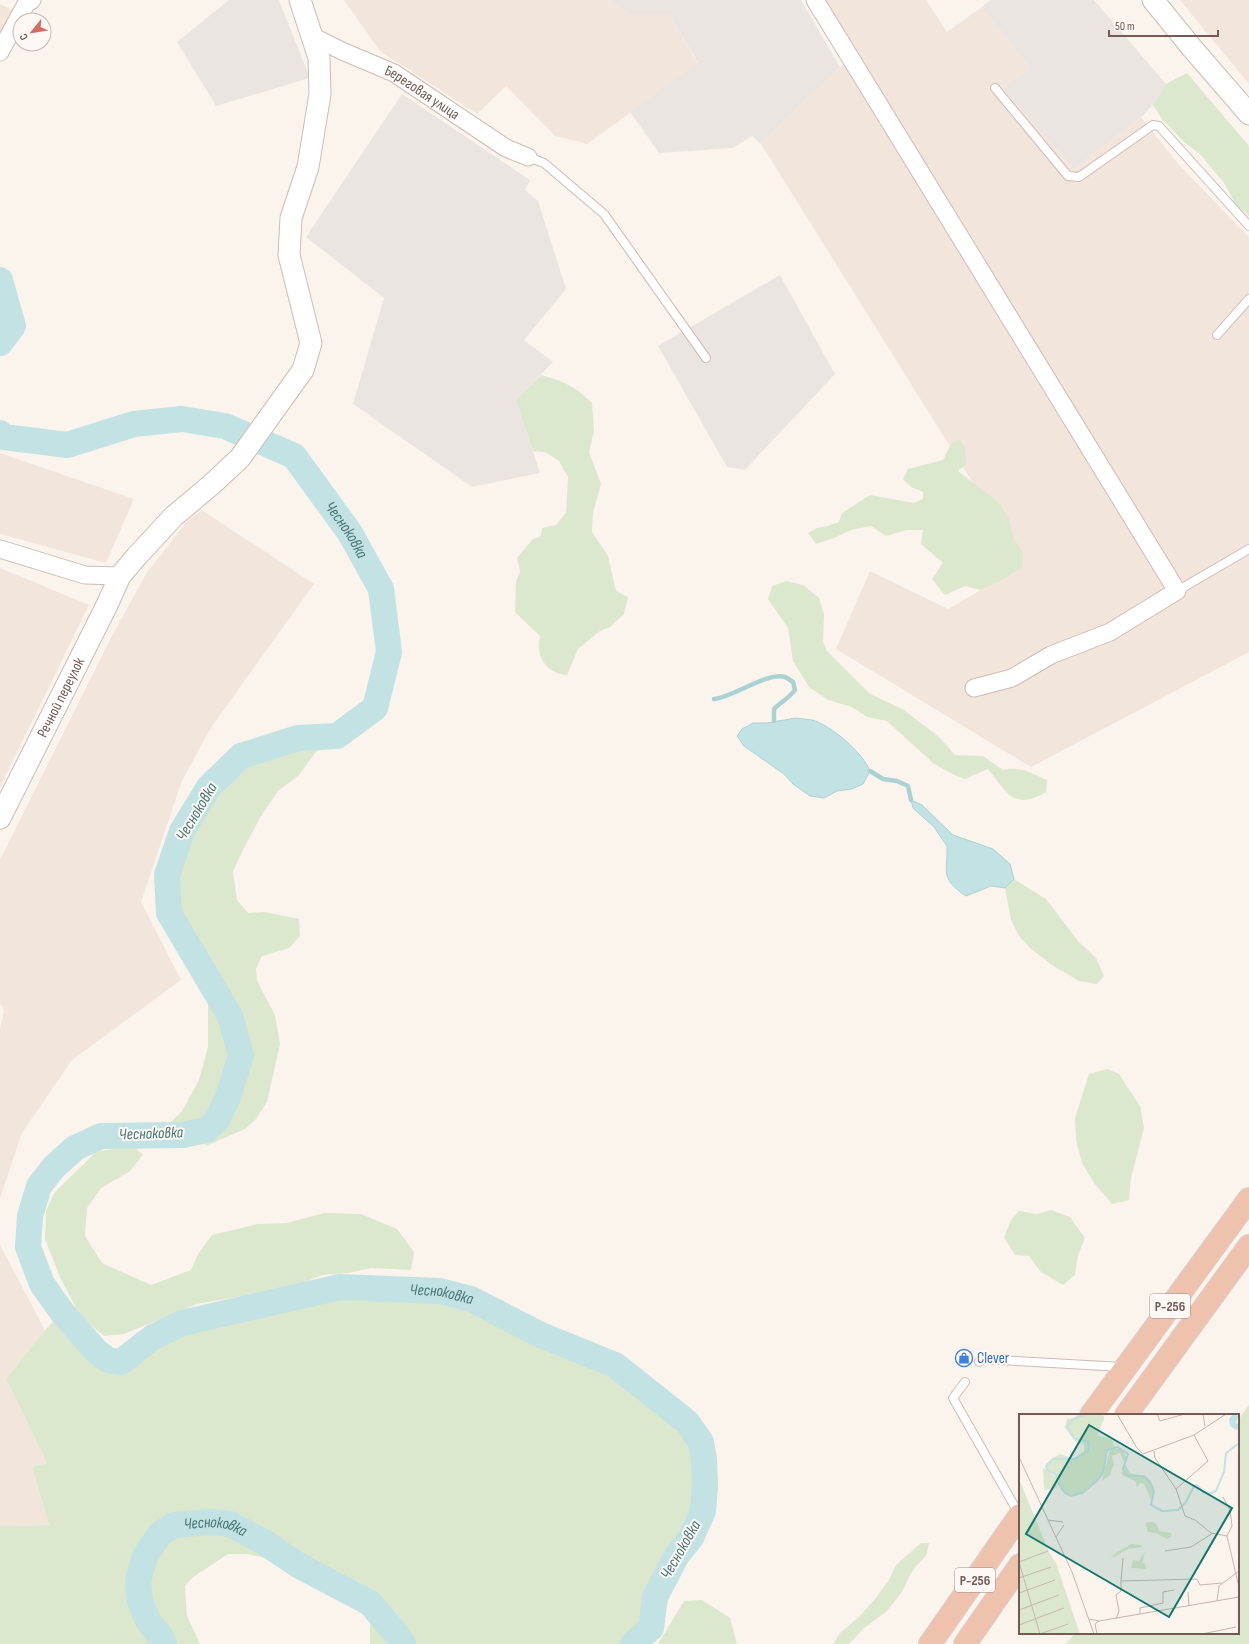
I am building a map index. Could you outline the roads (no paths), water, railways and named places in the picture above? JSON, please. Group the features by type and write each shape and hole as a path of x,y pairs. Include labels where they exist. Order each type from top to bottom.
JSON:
{"highway":[{"name":"Р-256","path":"1092,1414 1249,1198"},
{"name":"Р-256","path":"1127,1414 1249,1246"},
{"name":"Р-256","path":"930,1644 1019,1516"},
{"name":"Р-256","path":"965,1644 1019,1566"}],"street":[{"name":"Речной переулок","path":"0,818 107,605 120,576 174,516 240,458 303,370 312,343 289,256 291,218 308,167 320,94 320,58 300,0"},
{"path":"815,0 1177,591 1110,632 1051,655 1012,678 974,688"},
{"path":"1153,0 1249,114"},
{"path":"0,52 25,1"},
{"name":"Береговая улица","path":"312,36 342,51 394,73 506,148 528,157"},
{"path":"0,549 85,575 120,576"}],"lane":[{"path":"995,88 1068,176 1079,177 1153,125 1159,126 1249,226"},
{"path":"528,157 544,162 604,214 706,358"},
{"path":"1217,335 1249,299"},
{"path":"1177,591 1249,549"},
{"path":"979,1362 982,1359 1125,1367"},
{"path":"965,1382 953,1398 1019,1513"}],"water":[{"path":"796,718 812,720 820,723 837,734 854,748 870,771 863,784 852,789 837,791 824,798 810,796 793,784 784,774 744,746 737,736 742,729 753,723 767,723"},
{"path":"911,800 922,805 953,835 993,849 1010,864 1014,879 1005,888 991,886 966,896 957,890 948,879 946,868 947,846 934,827 913,808"}],"waterway":[{"name":"Чесноковка","path":"0,280 13,326 0,343"},
{"name":"Чесноковка","path":"0,433 4,437 67,445 134,424 182,419 225,426 294,456 350,533 381,589 389,652 375,708 337,736 298,738 241,756 209,787 182,831 167,875 169,913 230,1016 241,1055 228,1097 217,1120 206,1130 183,1135 101,1136 75,1148 54,1167 39,1186 30,1216 28,1247 42,1284 62,1312 97,1352 108,1360 121,1362 153,1337 182,1323 340,1287 440,1291 471,1299 541,1335 615,1365 687,1422 701,1442 704,1459 705,1486 703,1511 691,1538 677,1555 655,1597 651,1628 633,1644"},
{"path":"714,699 731,694 759,681 777,676 785,677 793,682 795,690 774,709 774,721"},
{"path":"870,771 883,779 897,781 908,786 911,800"},
{"name":"Чесноковка","path":"164,1644 161,1637 148,1621 140,1601 138,1581 145,1556 160,1534 174,1525 211,1522 230,1524 264,1542 298,1565 370,1603 403,1644"}],"place":[{"name":"Clever","path":"964,1358"}]}
